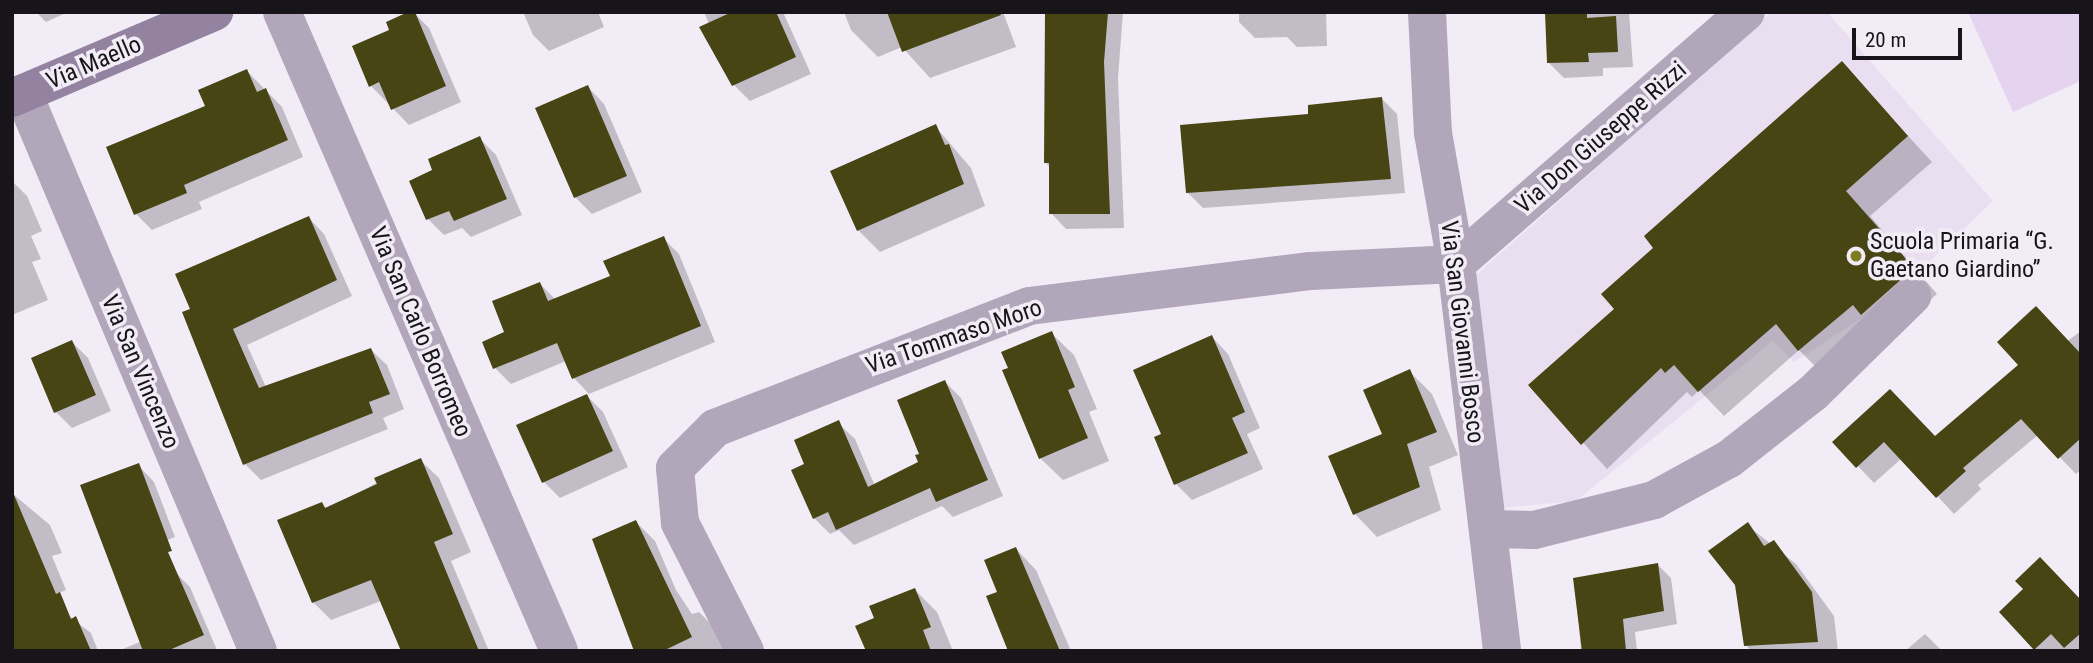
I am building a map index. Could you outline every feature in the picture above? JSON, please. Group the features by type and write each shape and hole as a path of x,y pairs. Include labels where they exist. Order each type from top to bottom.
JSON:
{"street":[{"name":"Via Maello","path":"18,95 214,12"},
{"name":"Via San Carlo Borromeo","path":"282,12 559,651"},
{"name":"Via San Giovanni Bosco","path":"1427,12 1433,133 1456,264 1502,651"},
{"name":"Via Don Giuseppe Rizzi","path":"1456,264 1746,12"},
{"name":"Via San Vincenzo","path":"18,95 258,651"},
{"name":"Via Tommaso Moro","path":"745,651 680,523 675,468 715,428 1029,306 1311,271 1456,264"},
{"path":"1489,529 1534,530 1665,495 1729,459 1813,393 1912,296"}],"shaded area":[{"path":"1772,12 1827,12 1993,201 1888,301 1794,362 1773,341 1576,501 1500,508 1475,276"},
{"path":"1968,12 2081,12 2081,81 2013,112"}],"building":[{"path":"408,12 415,12 446,86 391,110 379,82 369,87 352,46 389,30 386,22"},
{"path":"732,12 776,12 796,57 732,86 699,27"},
{"path":"887,12 1000,12 1001,15 902,52"},
{"path":"1045,12 1108,12 1104,62 1110,214 1049,214 1049,163 1044,163"},
{"path":"1545,12 1587,12 1587,18 1616,16 1618,52 1588,53 1589,62 1547,63"},
{"name":"Scuola Primaria “G. Gaetano Giardino”","path":"1842,61 1908,136 1846,191 1914,268 1861,315 1853,305 1798,351 1776,324 1698,392 1674,365 1665,373 1661,368 1581,445 1528,385 1614,309 1601,294 1653,248 1644,236"},
{"path":"247,69 257,92 266,88 288,140 184,185 187,193 134,215 106,147 205,106 198,90"},
{"path":"588,85 627,176 574,198 535,108"},
{"path":"1382,97 1391,179 1186,193 1180,125 1308,114 1308,105"},
{"path":"936,124 945,145 949,144 964,184 857,231 830,171"},
{"path":"480,136 507,199 454,221 449,211 426,220 409,181 432,170 428,159"},
{"path":"309,216 337,280 233,329 259,388 371,348 390,394 369,402 373,413 243,465 182,312 190,309 175,274"},
{"path":"664,236 701,326 572,379 557,343 493,369 482,342 504,332 492,301 540,282 548,301 610,276 603,261"},
{"path":"2036,306 2081,354 2081,438 2058,459 2021,419 1963,468 1966,471 1936,498 1884,442 1856,468 1832,442 1890,389 1935,436 2018,365 1997,342"},
{"path":"1052,331 1075,387 1068,390 1088,438 1039,459 1002,370 1008,368 1001,352"},
{"path":"1212,335 1245,412 1232,418 1248,453 1174,485 1154,437 1161,434 1133,370"},
{"path":"72,340 96,395 54,413 31,358"},
{"path":"1410,369 1437,432 1407,444 1420,487 1353,515 1328,456 1382,434 1363,390"},
{"path":"945,380 988,480 936,502 930,488 836,530 828,512 813,519 791,470 804,464 794,440 839,420 868,487 918,462 915,455 919,454 897,400"},
{"path":"587,394 613,451 542,483 516,425"},
{"path":"421,458 453,534 434,542 479,651 401,651 371,580 312,603 277,520 322,502 325,508 377,484 374,478"},
{"path":"139,463 172,551 168,552 204,635 167,651 143,651 80,485"},
{"path":"12,490 56,594 60,592 71,619 76,616 91,651 12,651"},
{"path":"636,520 692,637 663,651 634,651 592,539"},
{"path":"1748,522 1764,546 1774,540 1812,592 1818,642 1744,646 1735,585 1708,551"},
{"path":"1016,547 1060,651 1008,651 986,596 997,592 984,560"},
{"path":"2040,557 2081,600 2081,633 2064,648 2051,634 2034,650 1999,612 2023,589 2015,581"},
{"path":"1658,563 1664,611 1623,619 1626,651 1582,651 1573,578"},
{"path":"915,588 931,627 923,630 931,651 866,651 855,626 874,618 869,606"}],"place":[{"name":"Scuola Primaria “G. Gaetano Giardino”","path":"1856,256"}]}
